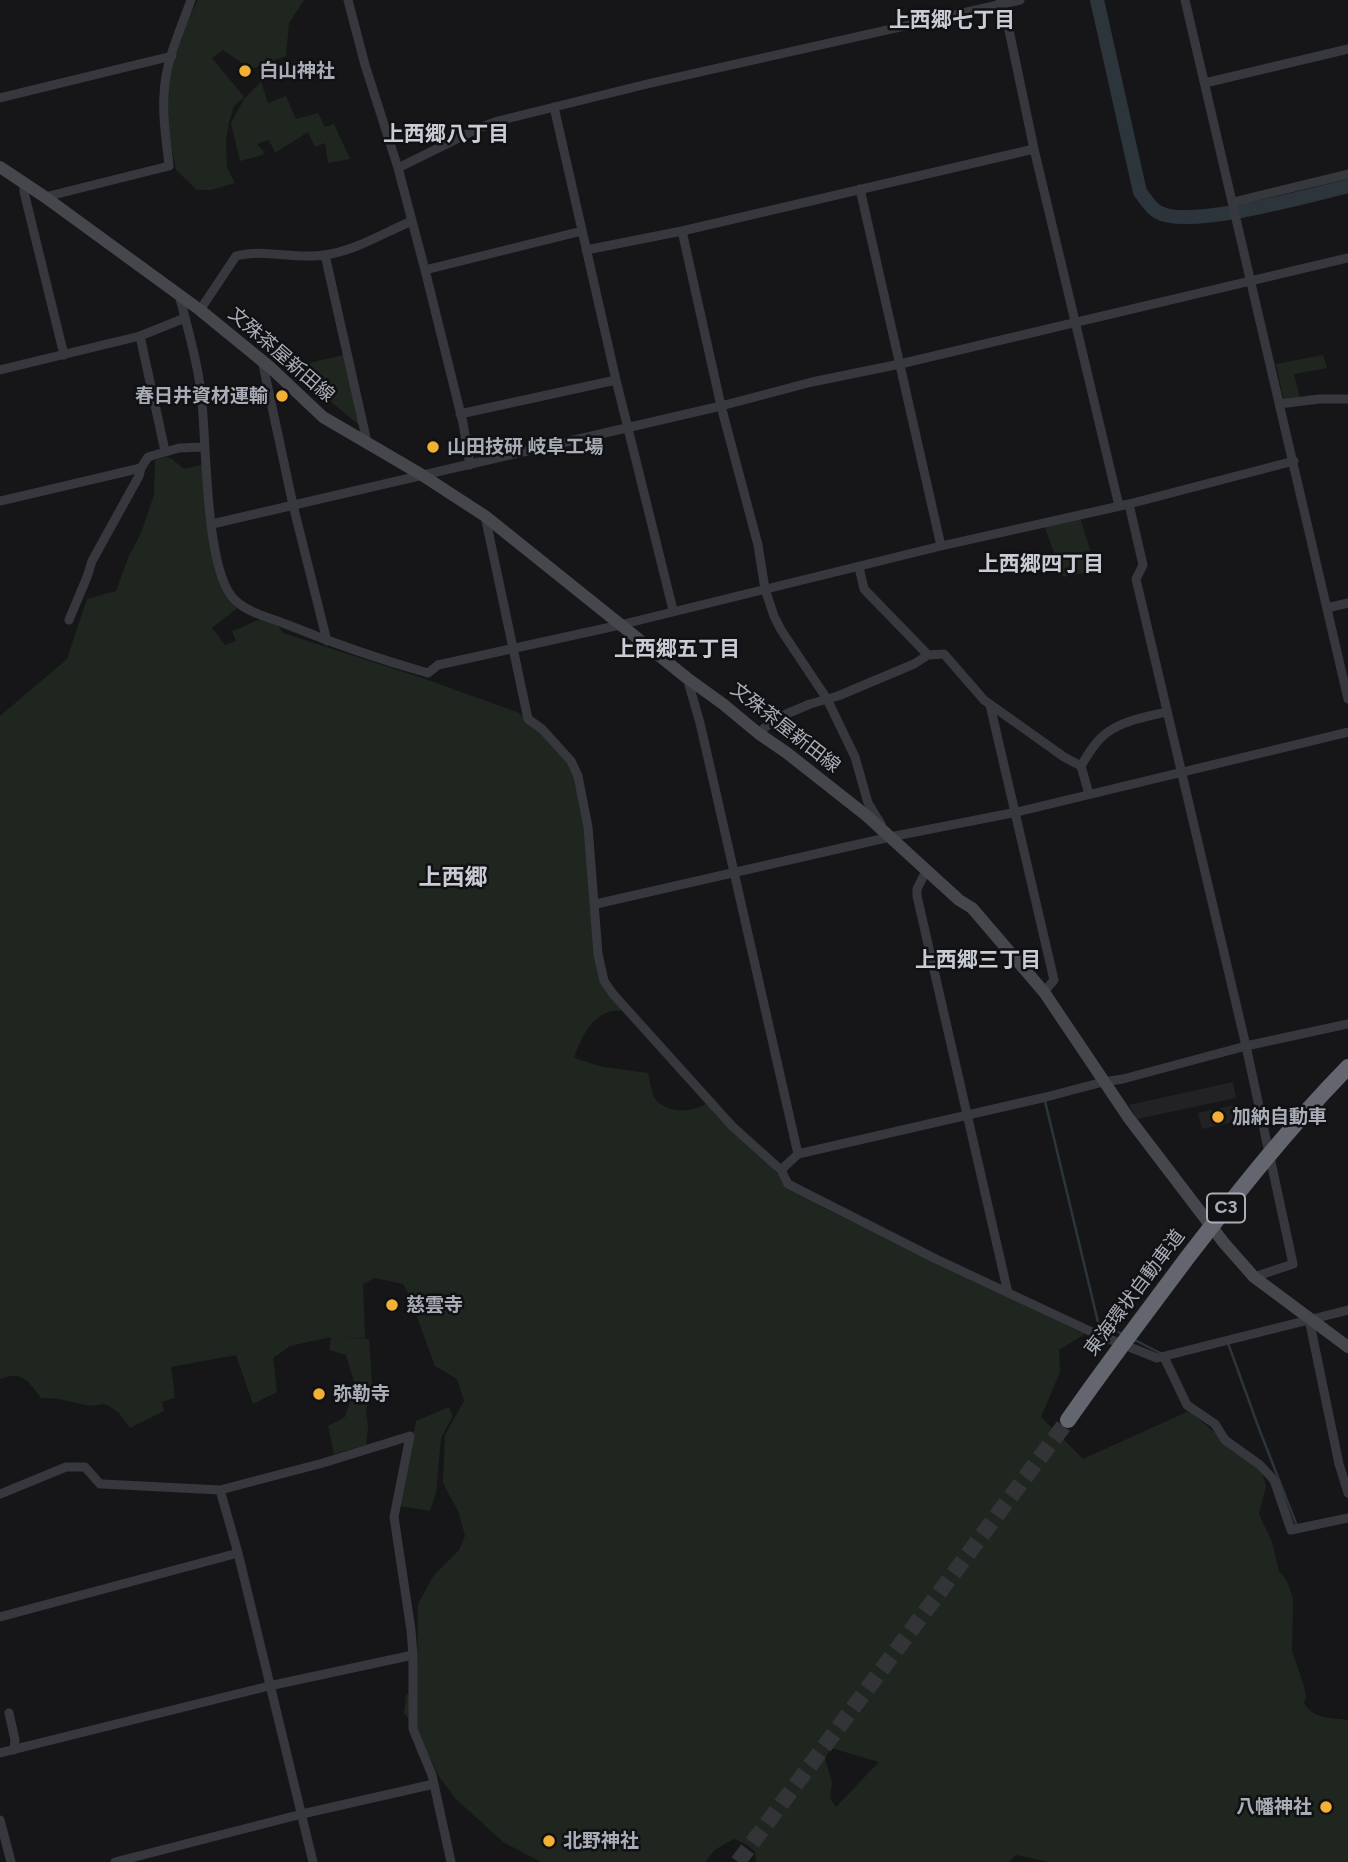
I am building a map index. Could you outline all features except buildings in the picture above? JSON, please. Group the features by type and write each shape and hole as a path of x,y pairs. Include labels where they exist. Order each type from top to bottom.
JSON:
{"highway":[{"name":"東海環状自動車道","path":"1068,1420 1112,1357 1224,1210 1348,1067"}],"main road":[{"name":"文殊茶屋新田線","path":"0,167 200,310 262,360 323,417 422,475 485,516 687,678 867,816 959,901 972,908 1044,992 1128,1118 1217,1234 1254,1276 1348,1347"}],"street":[{"path":"45,197 169,166 164,117 167,69 191,0"},
{"path":"348,0 425,270 470,465"},
{"path":"398,168 479,128 554,107 1001,2 1020,0"},
{"path":"1185,0 1348,699"},
{"path":"1001,2 1074,323 1143,565 1136,579 1246,1046 1293,1264 1254,1276"},
{"path":"1205,83 1348,50"},
{"path":"1,95 172,56"},
{"path":"554,107 616,380 674,610"},
{"path":"586,250 682,231 1034,149"},
{"path":"1233,204 1348,174"},
{"path":"24,183 64,355"},
{"path":"860,189 942,546"},
{"path":"200,310 236,256 325,255 353,248 412,221"},
{"path":"425,270 582,231"},
{"path":"682,231 721,406 758,545 765,589 780,630 827,699 855,757 868,803 890,837"},
{"path":"325,255 366,442"},
{"path":"212,524 1348,258"},
{"path":"178,295 201,392 213,542 222,577 236,601 255,612 327,641 428,673 438,665 620,625 942,546 1124,505 1294,461"},
{"path":"0,370 140,336 185,318"},
{"path":"140,336 165,451"},
{"path":"262,360 293,505 327,641"},
{"path":"460,414 616,380"},
{"path":"1279,404 1348,399"},
{"path":"69,620 92,561 148,457 178,448 204,447"},
{"path":"0,501 141,468"},
{"path":"485,516 528,719 542,729 571,761 578,776 588,827 598,954 604,981 732,1126 781,1170 788,1184 936,1259 1094,1334 1157,1358 1348,1310"},
{"path":"859,567 864,589 928,655"},
{"path":"1327,608 1348,603"},
{"path":"758,733 777,718 838,696 914,664 928,655 944,654 990,705 1081,766"},
{"path":"687,678 735,873 798,1154"},
{"path":"990,705 1054,980 1044,992"},
{"path":"1089,794 1081,766 1088,753 1108,732 1134,720 1166,712"},
{"path":"596,904 890,837 1017,812 1348,732"},
{"path":"926,871 917,896 1008,1293"},
{"path":"781,1170 798,1154 1348,1024"},
{"path":"1309,1319 1339,1464 1348,1493"},
{"path":"1164,1357 1187,1405 1215,1424 1225,1440 1260,1465 1274,1480 1291,1530 1348,1518"},
{"path":"0,1494 66,1467 85,1467 100,1484 220,1490 410,1436 394,1517 411,1630 413,1729 432,1775 451,1862"},
{"path":"220,1490 238,1553 313,1862"},
{"path":"0,1616 238,1553"},
{"path":"0,1753 270,1686 413,1655"},
{"path":"9,1713 15,1740 14,1750"},
{"path":"115,1862 433,1784"},
{"path":"0,1820 11,1862"}],"shaded area":[{"path":"198,0 304,0 289,23 286,56 251,69 223,50 212,58 244,97 234,106 226,141 227,168 235,183 211,190 197,190 176,170 167,123 166,91 179,38"},
{"path":"261,82 268,103 286,96 296,119 318,113 325,127 334,124 350,159 328,163 325,143 315,147 308,132 275,153 269,140 257,144 264,152 263,155 240,161 231,123 244,99"},
{"path":"344,355 359,425 304,379 295,366"},
{"path":"1323,355 1327,368 1294,374 1300,399 1284,401 1276,364"},
{"path":"167,457 184,469 202,465 217,572 240,606 212,628 225,645 236,641 232,631 259,620 271,620 283,633 517,712 552,736 585,789 588,882 599,964 604,977 625,1004 620,1011 611,1011 596,1019 585,1033 574,1058 603,1067 648,1073 654,1097 669,1108 693,1109 712,1098 781,1178 824,1208 1085,1334 1059,1350 1060,1372 1041,1417 1083,1459 1189,1411 1262,1472 1266,1486 1259,1514 1272,1542 1279,1571 1287,1581 1293,1598 1292,1651 1304,1686 1304,1703 1318,1715 1348,1720 1348,1862 1049,1862 1016,1855 1009,1862 756,1862 755,1852 734,1839 714,1851 706,1862 541,1862 503,1842 456,1799 438,1775 415,1725 404,1713 406,1695 417,1686 418,1604 434,1575 459,1550 465,1536 459,1513 443,1483 445,1435 464,1401 457,1379 435,1366 417,1317 418,1310 403,1284 375,1278 363,1284 365,1338 338,1337 369,1339 372,1385 366,1411 366,1445 334,1454 328,1426 345,1417 355,1385 346,1355 329,1350 331,1337 290,1346 273,1358 277,1392 253,1404 236,1355 171,1367 175,1398 162,1402 164,1411 130,1428 119,1413 109,1406 90,1406 41,1398 28,1382 20,1377 0,1379 0,716 67,659 87,599 116,591 154,495 155,460","holes":["831,1748 879,1762 836,1807 830,1798 832,1782 825,1759"]},
{"path":"1080,517 1096,570 1063,577 1044,525"},
{"path":"1233,1082 1236,1098 1137,1119 1129,1105"},
{"name":"加納自動車","path":"1235,1105 1238,1121 1202,1129 1198,1113"},
{"path":"449,1407 453,1416 441,1438 436,1493 430,1511 400,1506 416,1421"}],"waterway":[{"path":"1097,0 1140,192 1155,211 1173,216 1221,214 1348,186"},
{"path":"1045,1101 1098,1322 1124,1335"},
{"path":"1133,1339 1162,1354"},
{"path":"1228,1343 1297,1526"}],"tunnel":[{"path":"738,1862 1068,1420"}],"place":[{"name":"白山神社","path":"245,71"},
{"name":"春日井資材運輸","path":"282,396"},
{"name":"山田技研 岐阜工場","path":"433,447"},
{"name":"加納自動車","path":"1218,1117"},
{"name":"慈雲寺","path":"392,1305"},
{"name":"弥勒寺","path":"319,1394"},
{"name":"八幡神社","path":"1326,1807"},
{"name":"北野神社","path":"549,1841"}],"district":[{"name":"上西郷七丁目","path":"952,21"},
{"name":"上西郷八丁目","path":"446,135"},
{"name":"上西郷四丁目","path":"1041,565"},
{"name":"上西郷五丁目","path":"677,650"},
{"name":"上西郷","path":"453,878"},
{"name":"上西郷三丁目","path":"978,961"}]}
